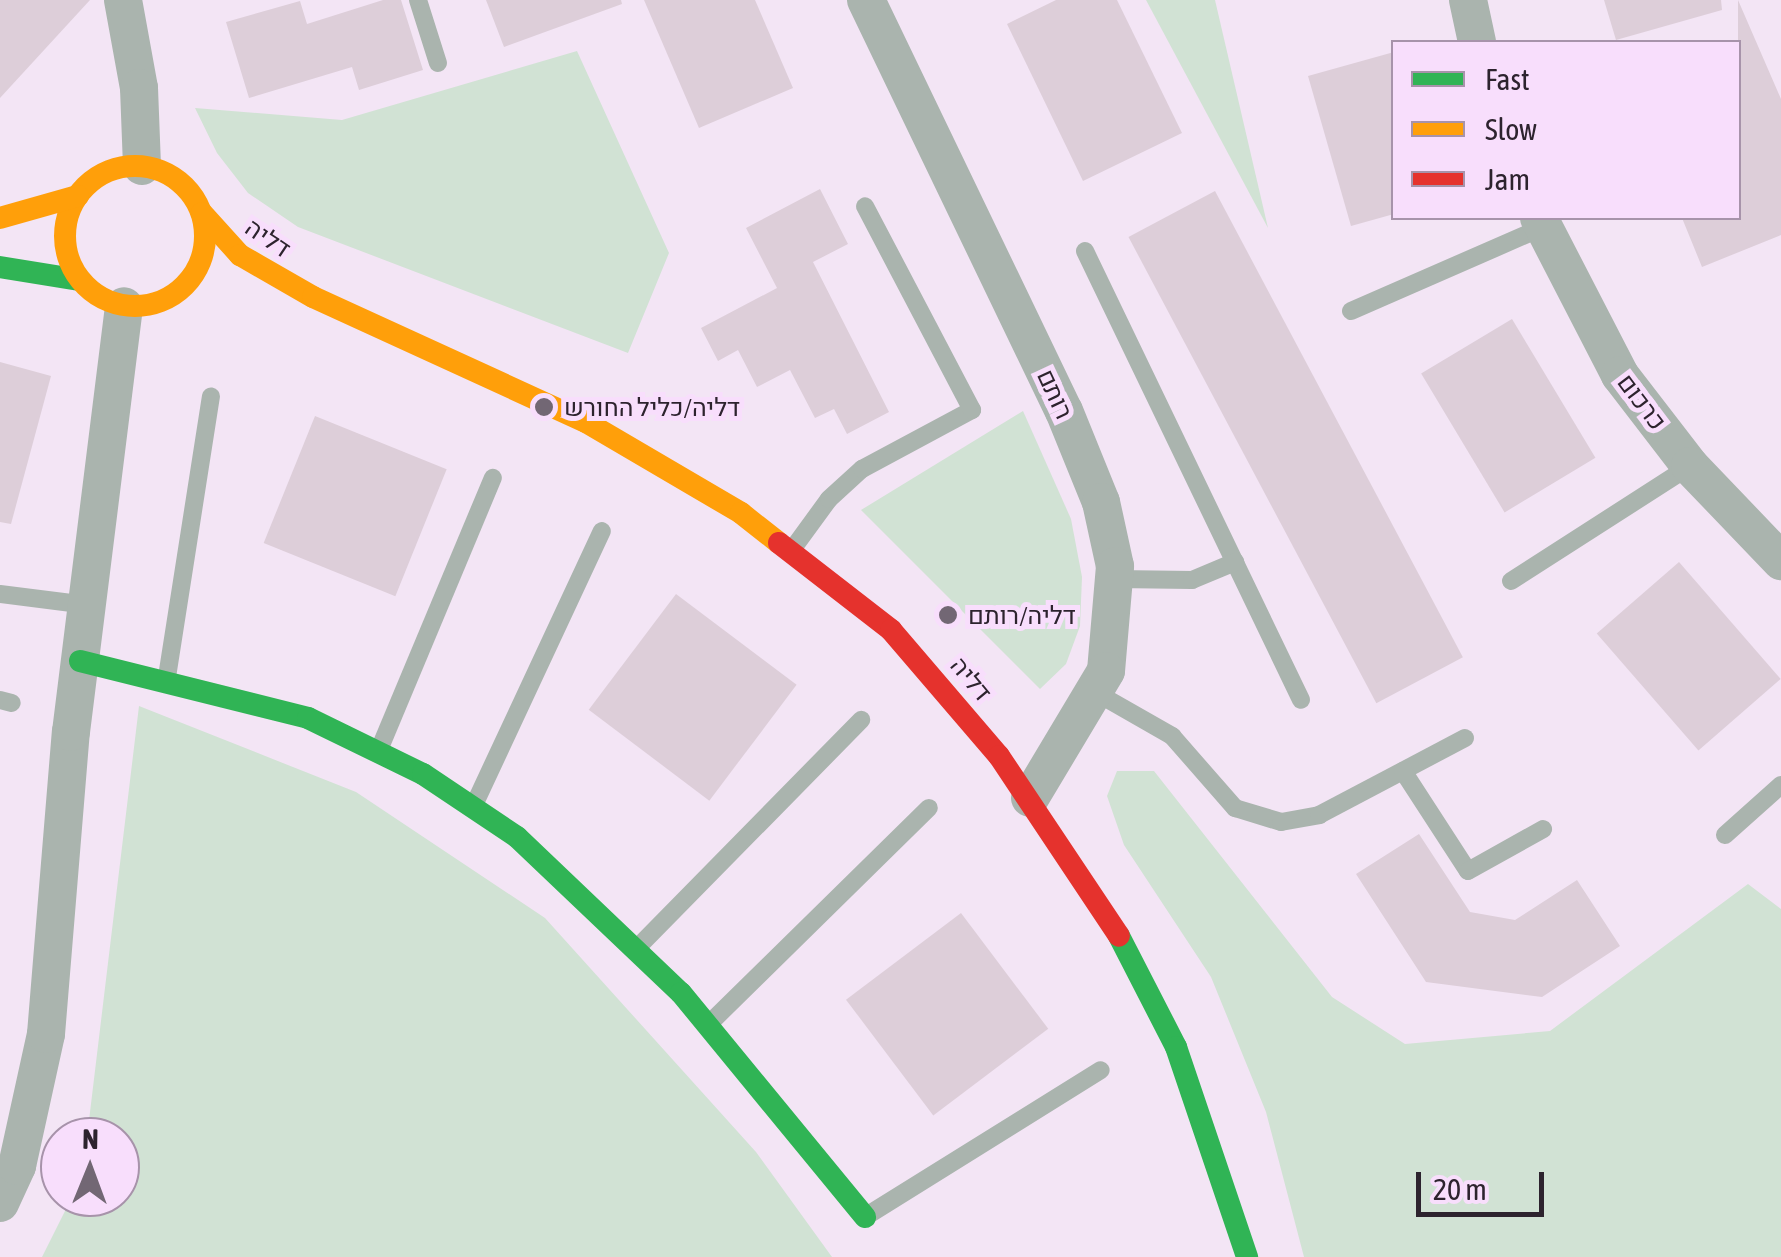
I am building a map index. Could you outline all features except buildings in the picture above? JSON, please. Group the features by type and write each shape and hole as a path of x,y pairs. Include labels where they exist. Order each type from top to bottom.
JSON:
{"street":[{"path":"122,0 139,88 142,166"},
{"name":"רותם","path":"866,0 1064,411 1102,502 1115,579 1106,671 1030,798"},
{"path":"1468,0 1477,40"},
{"path":"0,267 79,280 124,306 148,306 190,281 206,238 202,213 171,176 142,166 94,178 78,196 64,234 79,280"},
{"path":"0,218 78,196"},
{"name":"דליה","path":"202,213 240,255 313,298 586,422 741,513 891,630 1030,798 1098,896 1176,1047 1247,1257"},
{"name":"כרכום","path":"1541,222 1620,375 1690,466 1781,561"},
{"name":"דליה","path":"190,281 225,277 313,298"},
{"path":"0,1203 18,1166 46,1034 80,661 124,306"},
{"path":"80,661 308,718 378,752 517,837 708,1025 865,1216"}],"lane":[{"path":"418,0 438,63"},
{"path":"792,551 829,499 862,469 972,410 864,206"},
{"path":"1351,311 1541,222"},
{"path":"1085,251 1301,700"},
{"path":"166,682 210,396"},
{"path":"1511,581 1690,466"},
{"path":"378,752 492,478"},
{"path":"473,808 602,532"},
{"path":"1115,579 1192,580 1234,562"},
{"path":"0,594 87,606"},
{"path":"1095,692 1172,736 1235,808 1281,822 1320,816 1465,738"},
{"path":"635,949 861,720"},
{"path":"1403,771 1468,871 1543,829"},
{"path":"1725,835 1781,785"},
{"path":"708,1025 929,808"},
{"path":"865,1216 1100,1070"}],"green space":[{"path":"1146,0 1215,0 1268,228"},
{"path":"577,51 669,253 628,353 298,227 248,193 217,153 195,108 342,120"},
{"path":"1023,411 1071,519 1082,577 1080,626 1066,664 1040,689 861,510"},
{"path":"139,706 356,792 545,918 756,1152 832,1257 42,1257 62,1217 140,1217 140,1117 89,1117"},
{"path":"1117,771 1154,771 1332,997 1405,1044 1550,1031 1748,884 1781,909 1781,1257 1304,1257 1266,1112 1211,977 1124,845 1107,796"}],"traffic: fast":[{"path":"0,267 79,280"},
{"path":"80,661 308,718 423,774 517,837 681,993 865,1217"},
{"path":"1119,936 1176,1047 1247,1257"}],"traffic: slow":[{"path":"135,166 162,171 184,187 200,209 205,236 200,263 184,285 162,301 135,306 108,301 86,285 70,263 65,236 70,209 86,187 108,171 135,166"},
{"path":"0,218 78,196"},
{"path":"202,213 240,255 313,297 586,422 741,513 779,543"}],"traffic: jam":[{"path":"779,543 891,630 999,756 1119,936"}],"place":[{"name":"דליה/כליל החורש","path":"544,407"},
{"name":"דליה/רותם","path":"948,615"}]}
